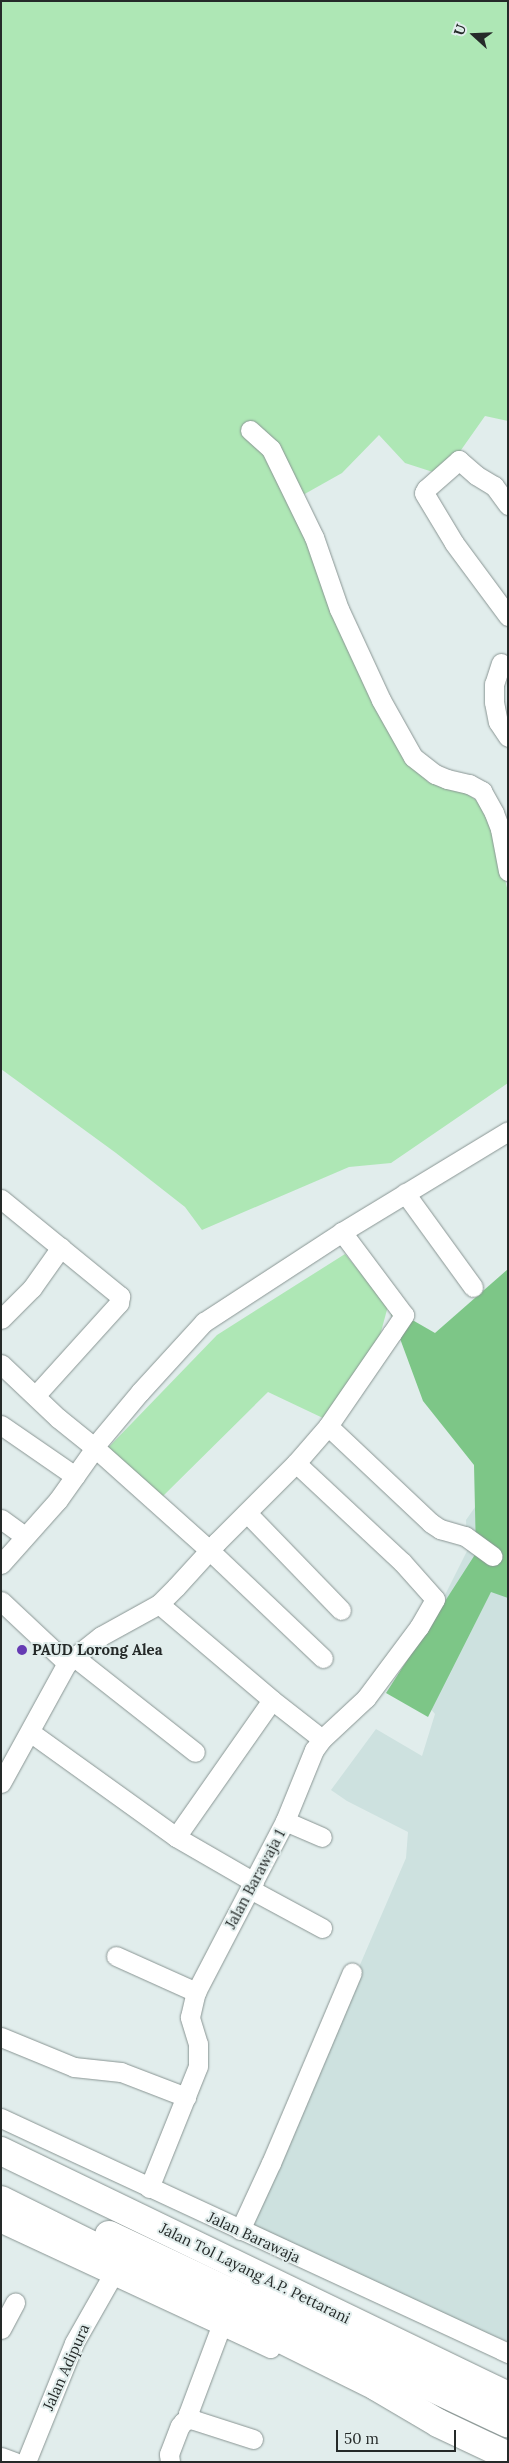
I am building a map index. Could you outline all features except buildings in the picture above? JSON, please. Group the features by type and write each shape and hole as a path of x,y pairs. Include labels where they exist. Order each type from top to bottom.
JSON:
{"highway":[{"name":"Jalan Tol Layang A.P. Pettarani","path":"9,2155 508,2396"},
{"path":"9,2155 348,2299 508,2376"},
{"name":"Jalan Tol Layang A.P. Pettarani","path":"1,2183 508,2424"},
{"path":"1,2200 377,2388 438,2423 508,2456"}],"street":[{"path":"250,430 271,449 314,537 339,609 381,700 413,757 435,774 446,779 469,784 482,791 500,828 508,871"},
{"path":"508,505 494,486 457,460 424,493 433,512 454,543 508,616"},
{"path":"500,663 494,684 494,702 498,722 508,737"},
{"path":"1,1564 24,1536 48,1513 94,1448 140,1392 204,1322 342,1232 508,1131"},
{"path":"405,1193 473,1286"},
{"path":"3,1204 61,1247 120,1296 120,1299 34,1396"},
{"path":"1,1783 70,1660 101,1636 159,1604 209,1550 247,1514 296,1463 328,1426 368,1372 404,1315 342,1232"},
{"path":"1,1318 32,1288 61,1247"},
{"path":"1,1364 58,1418 209,1550 323,1658"},
{"path":"1,1425 75,1476"},
{"path":"328,1426 431,1523 440,1529 465,1536 493,1556"},
{"name":"Jalan Barawaja 1","path":"149,2188 186,2097 199,2058 198,2044 190,2017 196,1992 285,1821 305,1769 322,1739 366,1698 419,1627 434,1601 432,1594 408,1568 296,1463"},
{"path":"247,1514 340,1610"},
{"path":"1,1519 24,1536"},
{"path":"1,1601 70,1660 195,1752"},
{"path":"159,1604 272,1700 322,1739"},
{"path":"176,1837 272,1700"},
{"path":"30,1732 176,1837 322,1928"},
{"path":"285,1821 322,1838"},
{"path":"116,1956 196,1992"},
{"path":"240,2230 275,2154 352,1972"},
{"path":"1,2037 74,2068 120,2072 186,2097"},
{"name":"Jalan Barawaja","path":"1,2118 508,2353"},
{"path":"1,2223 221,2326 438,2423"},
{"name":"Jalan Adipura","path":"24,2462 74,2343 112,2276"},
{"path":"1,2329 15,2303"},
{"path":"191,2418 188,2411 221,2326"},
{"path":"170,2462 169,2454 180,2426 191,2418 253,2439"},
{"path":"1,2457 24,2462"}],"shaded area":[{"path":"508,1460 508,2342 277,2241 248,2225 406,1858 408,1832 347,1801 331,1790 376,1729 422,1756 435,1714 404,1677 467,1551 466,1520"}],"green space":[{"path":"1,1 508,1 508,421 485,416 454,460 436,473 405,463 379,435 342,473 294,500 393,736 428,782 462,790 480,803 491,822 508,892 508,1083 391,1163 349,1167 202,1230 185,1207 116,1153 1,1069"},
{"path":"345,1254 388,1306 369,1376 325,1419 268,1392 162,1497 104,1452 217,1335"},
{"path":"508,1269 508,1598 491,1592 428,1717 386,1693 476,1553 474,1465 423,1401 388,1306 435,1333"}],"place":[{"name":"PAUD Lorong Alea","path":"22,1650"}]}
